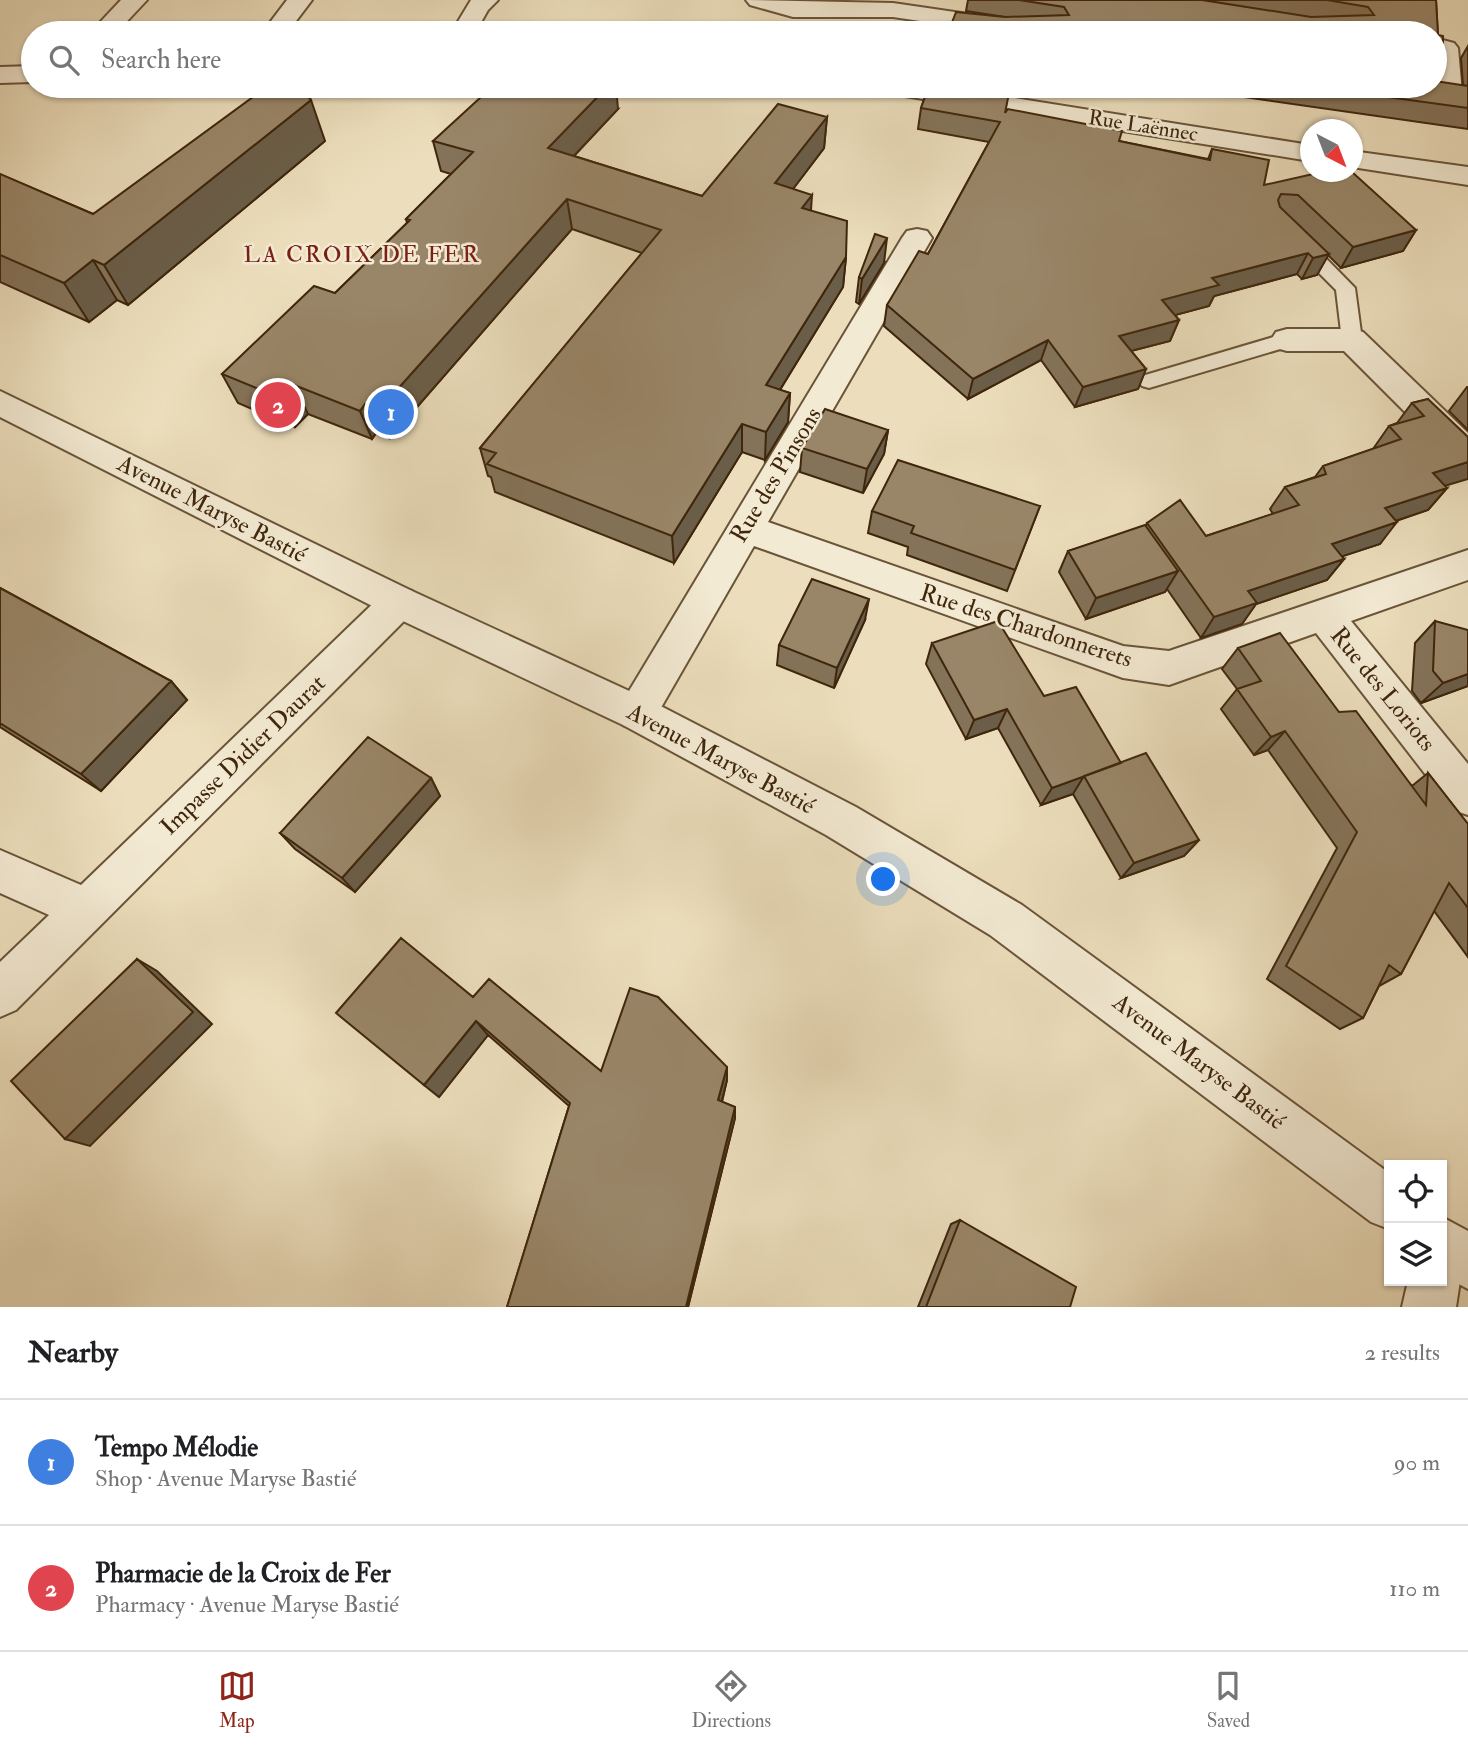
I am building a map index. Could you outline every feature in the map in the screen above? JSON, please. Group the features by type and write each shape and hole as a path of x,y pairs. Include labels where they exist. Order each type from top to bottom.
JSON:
{"street":[{"path":"114,21 135,0"},
{"path":"283,21 300,0"},
{"path":"470,21 478,6 486,0"},
{"path":"758,0 793,10 893,10 968,21"},
{"path":"1448,93 1449,48"},
{"path":"0,75 21,74"},
{"name":"Rue Laënnec","path":"967,98 1300,151"},
{"path":"1363,160 1468,176"},
{"name":"Rue des Pinsons","path":"636,713 917,238"},
{"path":"1287,340 1352,340 1468,454"},
{"name":"Avenue Maryse Bastié","path":"0,403 399,602 636,713 841,821 1006,920 1384,1200"},
{"name":"Rue des Chardonnerets","path":"744,528 1123,662 1169,668 1468,565"},
{"name":"Impasse Didier Daurat","path":"0,994 399,602"},
{"name":"Rue des Loriots","path":"1324,615 1468,796"},
{"path":"0,871 86,909"},
{"path":"1447,1247 1468,1264"},
{"path":"1429,1307 1433,1286"}],"lane":[{"path":"1288,231 1345,288 1352,340"},
{"path":"1149,381 1287,340"}],"building":[{"path":"1019,0 1202,0 1311,17 1374,15 1368,7 1327,0 1436,0 1437,21 953,21 956,12 1005,17 1069,15 1064,7"},
{"path":"1447,83 1468,86 1468,108 1395,98 1447,98"},
{"path":"252,98 311,100 104,265 93,260 64,283 0,255 0,174 93,214"},
{"path":"480,98 596,98 548,148 702,196 778,104 827,117 775,183 812,195 802,208 847,221 846,257 766,385 790,393 766,432 742,424 672,536 487,464 496,453 480,448 661,230 567,199 379,410 365,404 360,411 294,385 281,398 222,374 314,286 335,293 410,220 406,219 473,152 433,141"},
{"path":"925,98 1008,98 1005,113 1008,109 1122,131 1119,141 1210,160 1212,149 1269,160 1264,185 1300,177 1300,182 1363,182 1416,230 1353,247 1298,195 1281,194 1278,200 1280,207 1329,254 1313,258 1308,253 1212,278 1219,285 1162,300 1179,320 1119,336 1146,369 1083,387 1048,340 973,379 887,305 919,251 928,254 1000,122 921,108"},
{"path":"875,234 887,238 862,279 859,277"},
{"path":"1428,399 1468,437 1468,462 1433,473 1447,488 1385,508 1397,522 1332,544 1344,559 1248,591 1257,603 1214,617 1147,523 1180,500 1206,536 1299,505 1285,487 1326,474 1323,466 1401,439 1389,426 1424,416 1412,403"},
{"path":"825,409 888,430 867,469 802,448"},
{"path":"898,460 1040,506 1015,570 911,533 914,526 872,511"},
{"path":"1145,525 1178,571 1096,598 1068,551"},
{"path":"812,579 869,599 837,668 779,645"},
{"path":"0,588 171,681 81,774 0,723"},
{"path":"998,621 1044,696 1076,687 1121,763 1052,788 1007,709 974,720 932,643"},
{"path":"1435,621 1468,630 1468,674 1443,683 1433,671"},
{"path":"1280,633 1339,712 1356,711 1426,805 1428,773 1468,824 1468,908 1449,883 1401,974 1389,965 1363,1018 1286,966 1357,832 1285,731 1271,737 1237,689 1261,681 1238,648"},
{"path":"368,737 431,778 342,878 280,833"},
{"path":"1146,753 1199,840 1134,863 1084,776"},
{"path":"401,938 473,997 489,979 601,1071 630,988 658,997 727,1067 718,1100 735,1107 686,1307 507,1307 570,1103 476,1021 424,1085 336,1013"},
{"path":"137,959 193,1012 65,1139 11,1081"},
{"path":"960,1220 1076,1287 1070,1307 926,1307"}],"place":[{"name":"Pharmacie de la Croix de Fer","path":"278,405"},
{"name":"Tempo Mélodie","path":"391,412"}],"district":[{"name":"LA CROIX DE FER","path":"362,254"}]}
